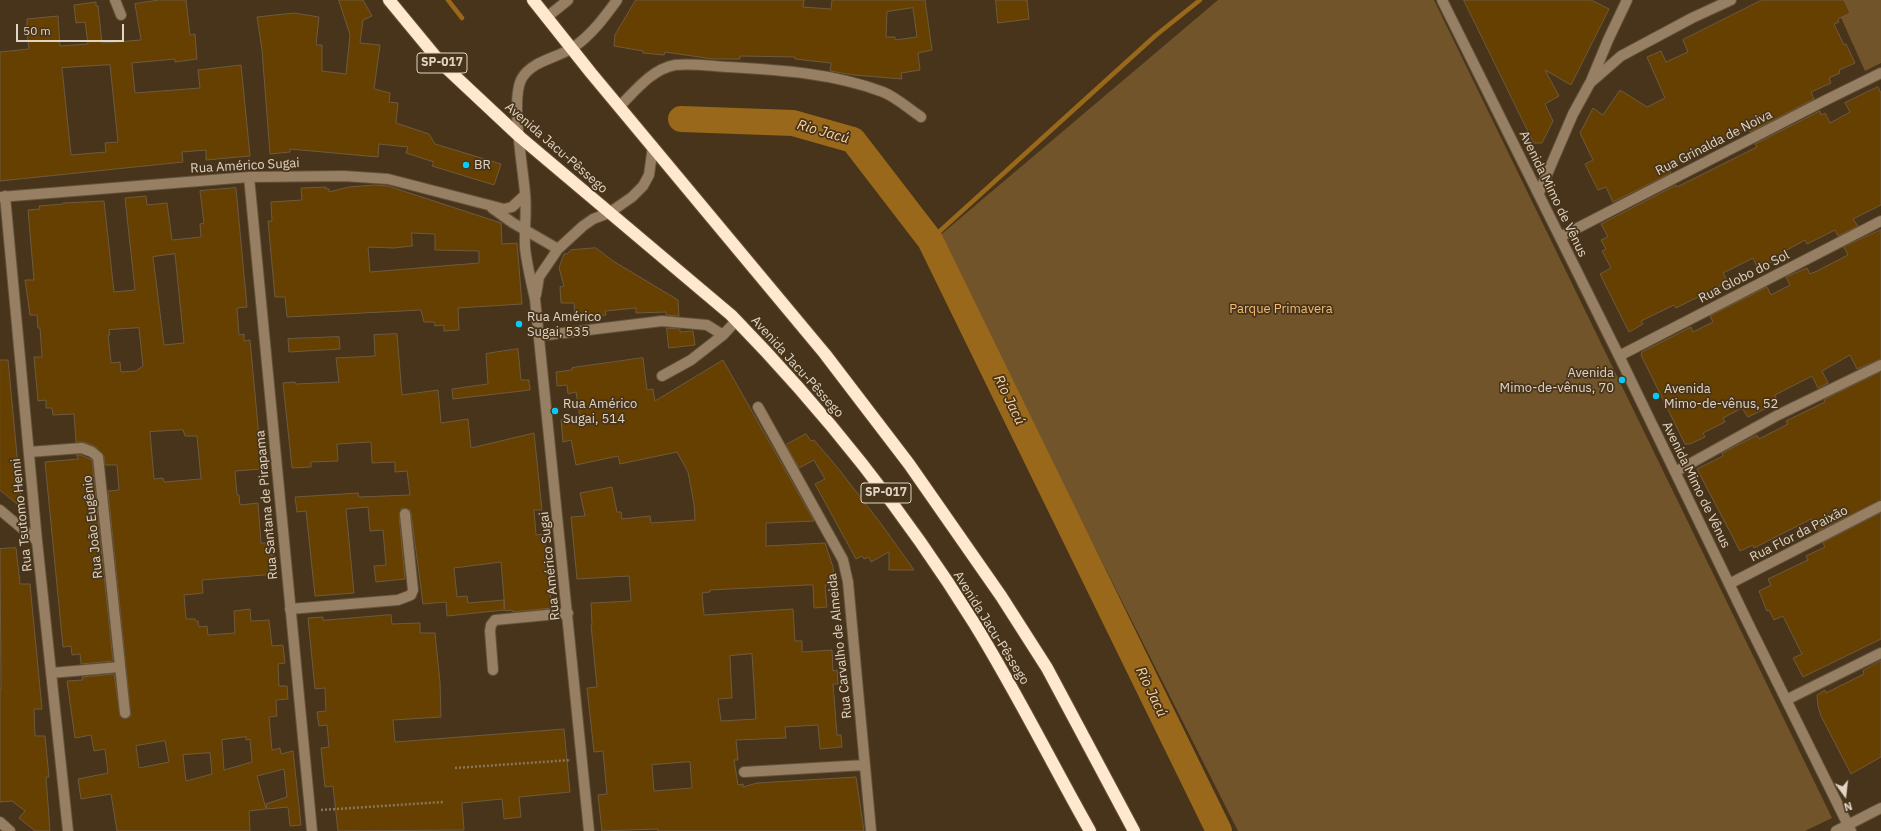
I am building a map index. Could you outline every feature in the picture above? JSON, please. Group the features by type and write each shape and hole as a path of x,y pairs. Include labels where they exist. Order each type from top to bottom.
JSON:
{"highway":[{"name":"Avenida Jacu-Pêssego","path":"390,0 441,63 520,137 736,321 838,432 883,489 974,623 1016,695 1090,831"},
{"name":"Avenida Jacu-Pêssego","path":"533,0 619,107 825,354 914,470 1001,596 1047,668 1134,831"}],"street":[{"path":"115,0 121,15"},
{"path":"547,17 568,0"},
{"name":"Rua Américo Sugai","path":"589,831 568,612 535,299 527,266 525,195 516,110 522,78 536,65 572,48 588,36 602,21 617,0"},
{"name":"Avenida Mimo de Vênus","path":"1442,0 1539,193 1849,828"},
{"path":"1539,193 1573,114 1590,83 1627,0"},
{"path":"1590,83 1620,56 1692,18 1731,0"},
{"path":"619,107 649,78 661,70 675,65 784,71 823,76 884,92 921,117"},
{"name":"Rua Grinalda de Noiva","path":"1560,237 1881,73"},
{"name":"Rua Américo Sugai","path":"535,299 539,277 558,249 583,226 593,219 609,213 632,197 643,186 649,175 653,146"},
{"name":"Rua Américo Sugai","path":"2,197 248,177 344,176 388,179 488,206 504,208 512,207 518,204 525,195"},
{"name":"Rua Santana de Pirapama","path":"248,177 312,831"},
{"name":"Rua Tsutomo Henni","path":"2,197 37,541 61,752 68,831"},
{"name":"Rua Américo Sugai","path":"488,206 558,249"},
{"name":"Rua Globo do Sol","path":"1619,356 1881,221"},
{"path":"539,336 662,320 707,325 723,335"},
{"path":"662,376 691,360 723,335 736,321"},
{"path":"1675,472 1778,415 1881,365"},
{"name":"Rua Carvalho de Almeida","path":"758,407 843,560 848,582 871,831"},
{"name":"Rua João Eugênio","path":"29,452 82,448 92,452 98,457 125,713"},
{"name":"Rua Flor da Paixão","path":"1730,584 1881,506"},
{"path":"0,510 37,541"},
{"path":"290,608 398,600 411,595 413,590 406,514"},
{"path":"493,670 490,631 491,625 495,620 568,612"},
{"path":"1786,700 1881,653"},
{"path":"51,672 120,666"},
{"path":"744,772 865,765"},
{"path":"1836,831 1849,828 1881,808"},
{"path":"0,822 10,831"}],"path":[{"path":"455,768 582,759"},
{"path":"310,810 443,802"}],"green space":[{"name":"Parque Primavera","path":"1218,0 1434,0 1832,818 1805,831 1238,831 938,237"},
{"path":"1833,0 1881,0 1881,63 1865,71"}],"building":[{"path":"159,0 186,0 190,35 195,34 197,59 175,62 175,59 132,63 135,93 200,88 198,70 241,65 250,156 206,160 206,150 182,152 183,162 0,181 0,52 29,49 26,26 27,19 58,16 60,46 88,44 85,22 76,23 74,5 96,2 96,6 98,6 102,43 141,40 135,4","holes":["110,65 118,142 105,143 106,152 71,155 62,68"]},
{"path":"339,0 363,0 372,16 363,20 360,43 380,45 374,89 390,93 389,102 398,103 396,123 429,134 435,144 501,164 494,185 432,166 434,162 406,153 408,147 379,144 378,157 290,149 290,152 270,154 262,50 257,17 294,13 319,17 316,45 322,45 322,71 346,74 350,35"},
{"path":"636,0 804,0 803,7 831,9 832,0 925,0 932,50 918,53 920,70 901,73 902,79 854,75 830,71 831,63 795,59 795,57 740,56 740,59 713,59 665,52 664,55 643,53 643,51 614,46 615,35","holes":["913,8 917,37 895,40 895,37 886,37 887,12"]},
{"path":"996,0 1027,0 1029,19 998,23"},
{"path":"1464,0 1591,0 1609,9 1571,85 1545,70 1559,96 1545,104 1553,121 1542,143 1534,143"},
{"path":"1762,0 1844,0 1850,13 1838,19 1839,22 1834,24 1855,63 1839,70 1840,73 1829,78 1831,83 1811,92 1814,99 1750,132 1748,127 1668,166 1671,173 1613,202 1606,187 1598,190 1585,164 1593,160 1580,133 1593,108 1603,115 1620,90 1647,107 1665,98 1647,57 1661,51 1666,62 1688,52 1683,40"},
{"path":"1878,87 1881,93 1881,205 1853,219 1858,226 1838,236 1835,230 1807,244 1805,240 1785,251 1787,254 1758,269 1753,258 1723,273 1728,282 1676,308 1674,305 1641,321 1643,324 1629,332 1600,274 1611,268 1602,251 1606,249 1601,240 1608,237 1601,224 1676,185 1677,187 1757,147 1755,144 1820,111 1821,115 1825,113 1830,123 1850,112 1845,103"},
{"path":"376,185 388,186 501,223 502,244 517,243 522,304 458,308 459,330 444,331 444,325 435,326 434,322 424,322 421,310 287,317 285,297 275,297 268,221 272,221 271,202 302,200 301,188 326,187 326,189 329,189 329,192 349,187","holes":["412,233 435,234 435,250 479,251 479,263 370,272 368,247 394,248 412,246"]},
{"path":"236,188 247,307 237,308 239,335 244,334 244,341 250,340 262,469 235,471 237,495 239,495 240,505 258,503 261,543 269,543 270,555 274,555 276,574 202,580 203,593 184,595 186,619 195,619 198,621 199,627 207,626 208,635 235,633 234,611 250,609 251,621 269,620 272,646 283,645 285,663 278,664 279,686 287,686 288,699 276,700 277,716 269,717 272,750 280,748 281,754 293,751 301,825 290,826 288,807 267,809 266,804 287,797 284,769 257,776 266,809 249,811 250,831 117,831 111,794 81,799 78,779 108,773 105,749 94,751 91,735 75,738 67,681 83,680 82,677 114,674 120,716 125,719 131,716 108,491 119,490 117,465 105,465 104,456 96,447 84,442 76,442 74,414 53,415 52,408 46,408 46,400 38,401 34,357 42,357 40,328 38,328 37,315 30,315 25,280 34,280 28,210 40,209 39,206 63,203 104,201 114,292 135,290 125,198 146,196 147,205 167,203 172,240 201,237 200,224 204,223 200,191","holes":["175,254 184,343 164,345 153,257","139,328 143,366 136,371 121,372 120,362 111,363 108,335 110,335 109,330","183,430 185,436 197,436 201,479 164,482 163,478 154,479 150,432","246,737 246,740 250,739 252,762 224,770 222,740","165,741 169,762 139,768 136,746","210,753 212,774 186,781 183,755"]},
{"path":"1881,230 1881,359 1857,369 1850,355 1822,371 1828,383 1818,388 1812,376 1775,395 1777,403 1748,417 1742,408 1723,418 1725,422 1703,433 1705,437 1690,444 1685,444 1641,355 1642,352 1691,327 1693,332 1713,322 1710,316 1767,287 1771,295 1790,285 1786,277 1807,268 1810,274 1817,271 1848,255 1844,247"},
{"path":"596,248 613,261 678,300 679,316 666,315 666,312 636,313 636,308 605,311 606,315 575,318 574,303 561,303 560,287 564,286 559,268 564,254 567,254 571,250"},
{"path":"667,328 680,329 680,332 693,331 695,345 669,348"},
{"path":"397,334 402,395 438,390 441,423 468,419 471,448 534,433 542,510 534,510 536,535 544,534 552,608 513,612 512,610 505,611 501,562 454,568 457,597 467,596 468,603 504,600 504,610 447,616 446,602 423,604 411,513 410,510 405,508 401,509 399,515 405,579 376,582 374,566 386,565 383,530 370,531 368,507 346,509 354,593 315,596 306,511 297,512 295,497 358,493 359,497 410,495 407,471 395,472 395,462 372,463 371,442 337,444 338,461 311,462 311,467 292,468 283,383 295,382 296,384 339,382 336,358 375,356 374,335"},
{"path":"339,337 340,349 289,352 288,339"},
{"path":"518,349 521,380 529,380 530,390 453,399 452,389 488,384 486,354"},
{"path":"643,358 647,390 653,389 655,401 723,360 814,521 766,523 766,546 825,543 833,567 835,584 825,585 827,607 814,608 813,585 710,590 710,592 702,593 704,615 793,609 795,641 802,641 802,652 832,650 833,671 837,670 838,684 833,684 837,735 841,735 842,747 820,749 818,725 785,727 786,738 736,740 738,760 734,760 738,785 743,784 743,787 757,783 856,777 864,831 658,831 658,829 602,831 598,795 607,794 603,751 594,752 587,688 597,687 591,625 591,603 631,601 629,576 577,579 571,517 585,516 580,493 612,487 617,512 621,512 622,519 650,516 651,523 695,520 694,504 688,472 677,452 620,464 618,456 576,465 571,440 563,442 561,420 580,417 576,392 568,394 567,385 557,386 556,372 572,370 572,368","holes":["752,654 756,719 721,721 718,699 732,698 730,656","690,762 692,788 654,791 652,765"]},
{"path":"0,360 8,360 22,508 0,490"},
{"path":"1881,372 1881,500 1818,531 1811,519 1754,548 1753,545 1740,551 1697,469 1723,456 1722,453 1757,435 1759,439 1788,424 1786,421 1825,402 1824,400"},
{"path":"806,434 811,441 814,440 837,467 882,525 914,570 889,570 889,552 871,562 869,557 864,559 862,556 856,559 815,484 825,479 814,460 799,468 786,445"},
{"path":"77,455 81,455 92,460 113,661 81,664 80,654 72,655 71,646 63,647 45,462 78,459"},
{"path":"1881,513 1881,639 1803,677 1793,658 1802,654 1783,616 1774,620 1769,610 1767,611 1759,591 1771,585 1768,579 1808,560 1806,556 1825,547 1823,543"},
{"path":"16,548 20,584 30,584 42,709 34,709 35,736 45,736 49,777 46,777 50,831 35,831 19,818 25,811 12,801 0,802 0,549"},
{"path":"391,615 392,624 420,623 420,633 435,633 440,682 441,717 393,720 395,742 564,729 570,792 519,797 521,817 504,819 502,799 462,803 464,830 338,831 333,786 325,787 323,768 321,748 329,747 327,725 319,726 317,712 326,711 325,688 315,689 308,618 323,617 323,620"},
{"path":"1881,661 1881,757 1851,774 1821,716 1817,695 1825,690 1826,693 1864,674 1863,671"}],"waterway":[{"path":"448,0 462,18"},
{"path":"930,240 1155,36 1200,0"},
{"name":"Rio Jacú","path":"681,119 793,123 853,140 930,240 1219,831"}],"place":[{"name":"BR","path":"466,165"},
{"name":"Rua Américo Sugai, 535","path":"519,324"},
{"name":"Avenida Mimo-de-vênus, 70","path":"1622,380"},
{"name":"Avenida Mimo-de-vênus, 52","path":"1656,396"},
{"name":"Rua Américo Sugai, 514","path":"555,411"}]}
